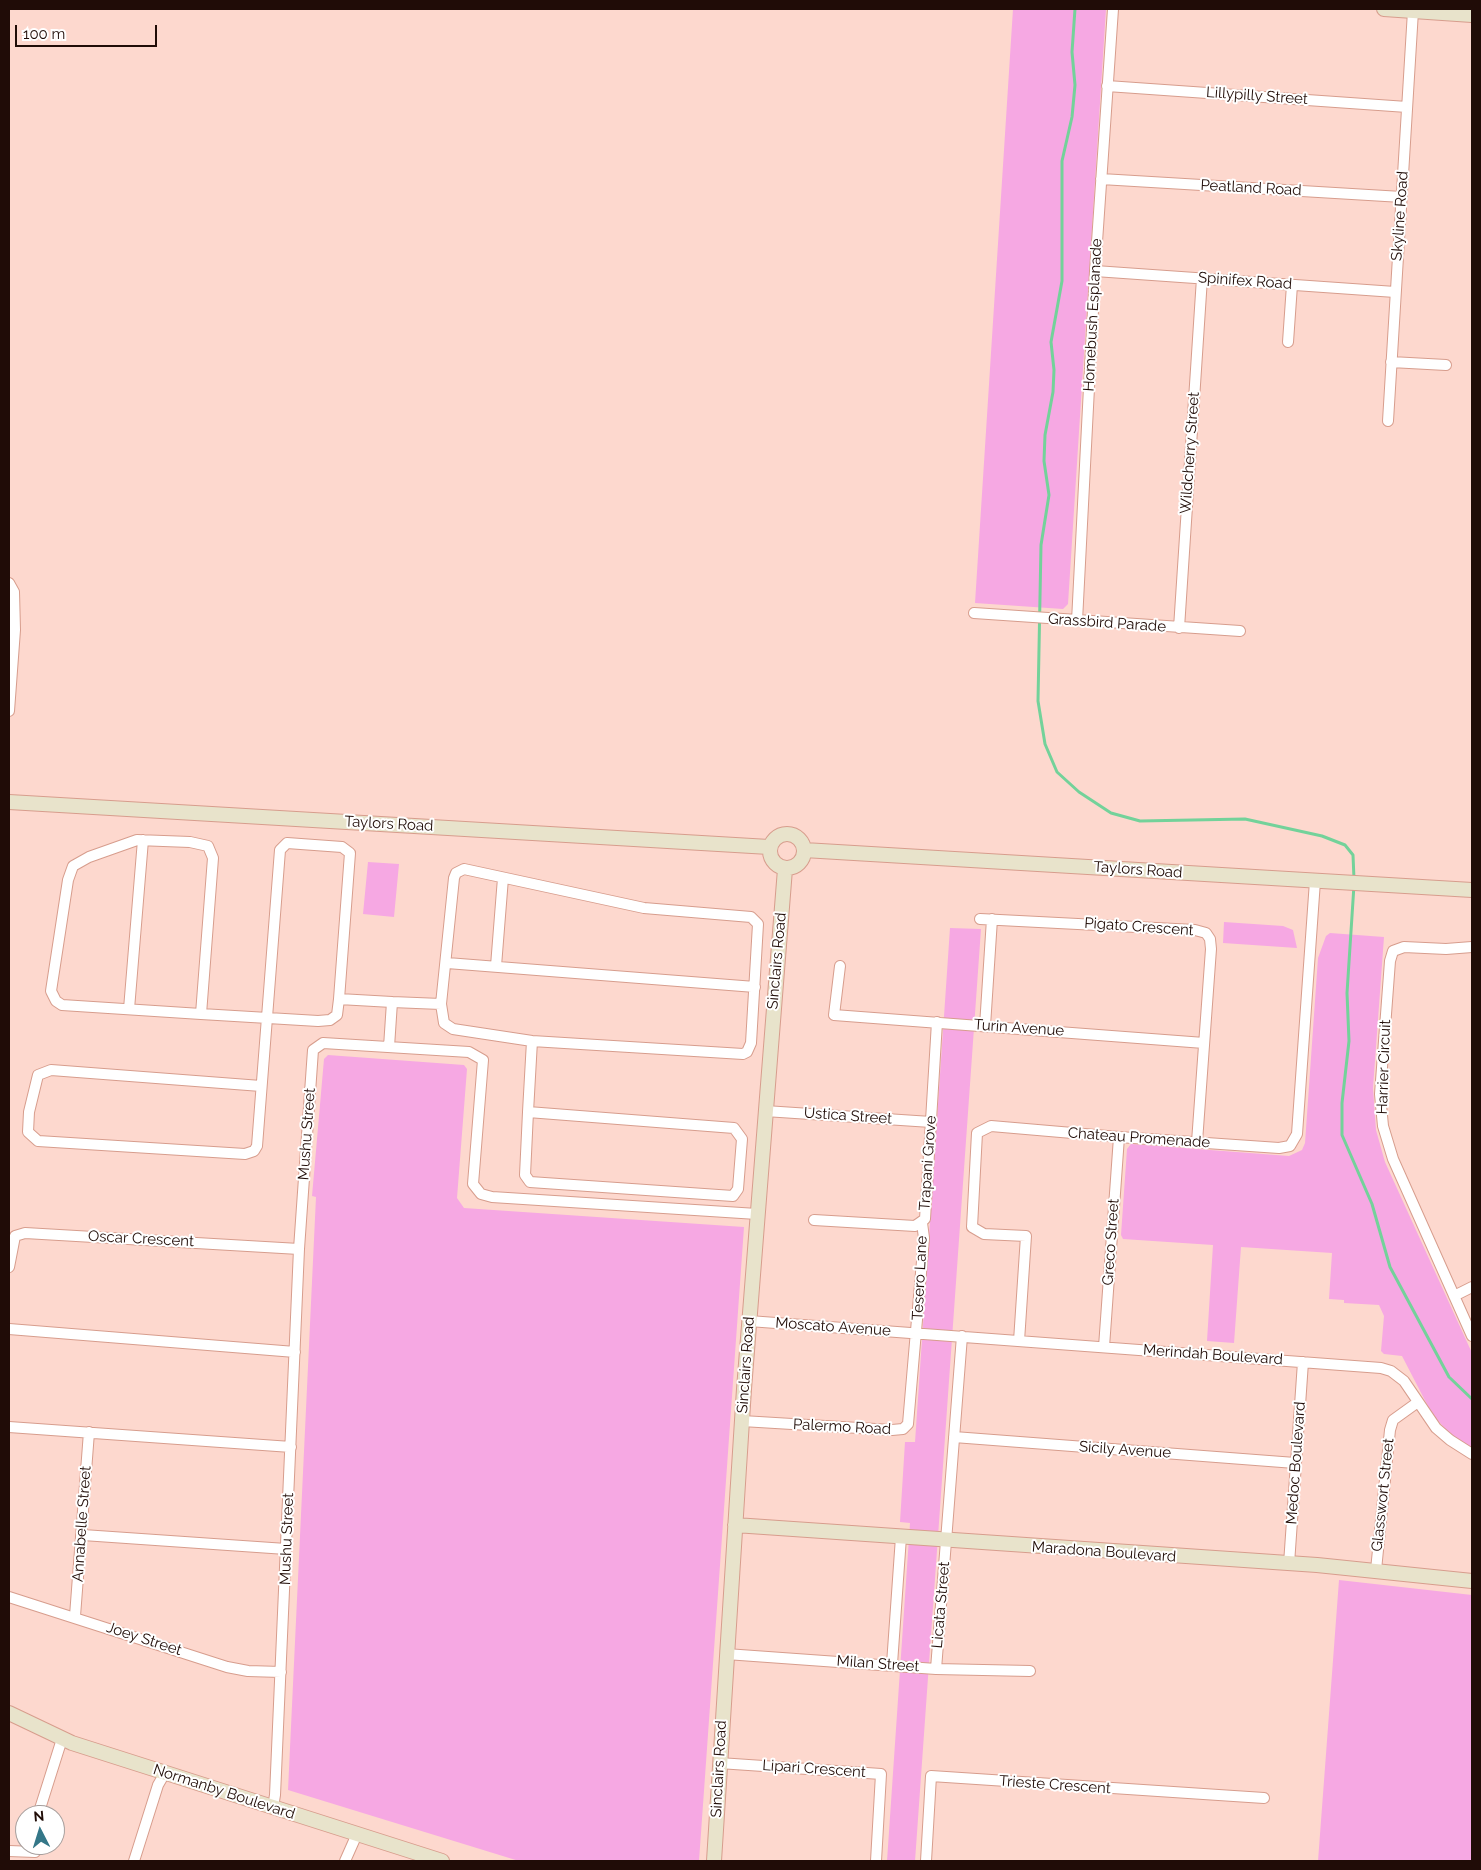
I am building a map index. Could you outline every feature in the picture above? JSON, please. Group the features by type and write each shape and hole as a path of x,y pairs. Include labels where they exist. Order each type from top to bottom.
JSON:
{"street":[{"name":"Homebush Esplanade","path":"1077,621 1101,179 1113,9"},
{"path":"1384,9 1472,15"},
{"name":"Skyline Road","path":"1388,421 1413,11"},
{"name":"Lillypilly Street","path":"1107,86 1407,107"},
{"name":"Peatland Road","path":"1101,179 1402,197"},
{"name":"Spinifex Road","path":"1096,271 1395,292"},
{"name":"Wildcherry Street","path":"1179,628 1202,278"},
{"path":"1288,342 1292,285"},
{"path":"1391,362 1446,365"},
{"path":"9,583 14,592 15,630 9,711"},
{"name":"Grassbird Parade","path":"974,613 1240,631"},
{"name":"Taylors Road","path":"9,802 769,848"},
{"path":"789,834 799,839 804,850 800,862 791,868 785,869 779,867 771,859 769,848 774,839 789,834"},
{"path":"201,1014 213,858 208,846 190,842 137,840 97,854 73,866 68,880 51,991 56,1001 62,1005 130,1009 201,1014 268,1018 330,1020 337,1015 339,999 350,853 347,849 287,843 280,850 268,1018 257,1146 254,1151 245,1154 38,1141 28,1132 29,1112 38,1075 51,1070 261,1086"},
{"path":"130,1009 143,840"},
{"name":"Taylors Road","path":"804,850 1472,890"},
{"path":"470,869 503,878 659,910 751,917 756,920 759,929 751,1044 747,1052 743,1054 532,1040 448,1028 442,1017 441,1004 447,963 456,873 460,870 470,869"},
{"name":"Sinclairs Road","path":"714,1861 749,1322 785,869"},
{"path":"496,966 503,878"},
{"name":"Chateau Promenade","path":"1019,1341 1026,1236 984,1234 972,1227 977,1133 991,1126 1286,1148 1295,1141 1315,881"},
{"name":"Pigato Crescent","path":"980,919 1195,930 1206,933 1210,939 1211,949 1197,1142"},
{"path":"985,1026 992,919"},
{"name":"Harrier Circuit","path":"1472,947 1446,949 1404,947 1393,950 1390,960 1380,1094 1386,1141 1472,1336"},
{"path":"447,963 755,987"},
{"name":"Turin Avenue","path":"840,966 834,1015 1204,1042"},
{"path":"339,999 441,1004"},
{"path":"389,1047 392,1002"},
{"name":"Trapani Grove","path":"814,1220 915,1226 922,1223 925,1218 937,1022"},
{"path":"528,1112 734,1128 742,1138 738,1189 733,1196 530,1182 525,1175 528,1112 532,1040"},
{"name":"Mushu Street","path":"273,1807 281,1672 299,1249 314,1050 323,1043 470,1052 483,1060 473,1184 481,1194 492,1197 757,1214"},
{"name":"Ustica Street","path":"765,1110 931,1122"},
{"name":"Greco Street","path":"1104,1347 1119,1137"},
{"name":"Tesero Lane","path":"916,1333 924,1238 922,1223"},
{"name":"Oscar Crescent","path":"9,1267 15,1236 25,1233 299,1249"},
{"path":"1454,1296 1472,1287"},
{"name":"Moscato Avenue","path":"749,1322 916,1333"},
{"path":"9,1329 295,1352"},
{"name":"Merindah Boulevard","path":"916,1333 1372,1366 1391,1371 1404,1381 1436,1428 1450,1440 1472,1454"},
{"name":"Palermo Road","path":"742,1421 903,1429 908,1424 916,1333"},
{"name":"Licata Street","path":"936,1669 962,1336"},
{"name":"Medoc Boulevard","path":"1289,1564 1303,1362"},
{"name":"Glasswort Street","path":"1376,1570 1390,1430 1393,1420 1418,1402"},
{"path":"9,1427 291,1447"},
{"name":"Annabelle Street","path":"75,1616 89,1432"},
{"name":"Sicily Avenue","path":"954,1437 1295,1463"},
{"name":"Maradona Boulevard","path":"735,1525 1376,1570 1472,1581"},
{"path":"82,1536 286,1549"},
{"path":"892,1664 901,1537"},
{"name":"Joey Street","path":"9,1597 75,1616 227,1667 248,1671 281,1672"},
{"name":"Milan Street","path":"726,1654 892,1664 936,1669 1030,1671"},
{"name":"Normanby Boulevard","path":"9,1713 62,1739 442,1861"},
{"path":"41,1805 62,1739"},
{"name":"Lipari Crescent","path":"719,1762 881,1774 876,1861"},
{"path":"134,1861 158,1785 165,1773"},
{"name":"Trieste Crescent","path":"926,1861 931,1776 1264,1798"},
{"path":"345,1861 357,1834"}],"shaded area":[{"path":"1013,9 1106,9 1068,604 1063,609 975,603"},
{"path":"368,862 399,864 394,917 363,914"},
{"path":"1224,922 1283,926 1293,930 1297,948 1223,943"},
{"path":"950,928 981,929 915,1861 887,1861 910,1523 900,1522 905,1442 915,1442"},
{"path":"1330,933 1384,937 1373,1088 1376,1130 1385,1162 1472,1353 1472,1449 1449,1433 1432,1414 1402,1356 1384,1354 1381,1351 1384,1316 1379,1305 1344,1303 1344,1300 1329,1299 1332,1253 1241,1247 1234,1343 1207,1341 1213,1245 1123,1239 1121,1235 1127,1149 1131,1144 1289,1156 1302,1150 1305,1143 1318,958 1326,936"},
{"path":"328,1055 464,1065 467,1069 457,1198 464,1208 744,1227 699,1861 519,1861 288,1790 316,1197 312,1196 324,1059"},
{"path":"1339,1580 1472,1595 1472,1861 1318,1861"}],"waterway":[{"path":"1075,9 1072,52 1075,85 1072,117 1062,161 1062,281 1051,342 1054,370 1053,392 1045,435 1044,461 1049,495 1041,545 1038,701 1045,744 1057,772 1079,792 1111,813 1140,821 1245,819 1322,836 1345,845 1353,855 1354,879"},
{"path":"1354,885 1347,993 1349,1041 1342,1103 1342,1135 1372,1204 1390,1267 1449,1377 1472,1399"}]}
